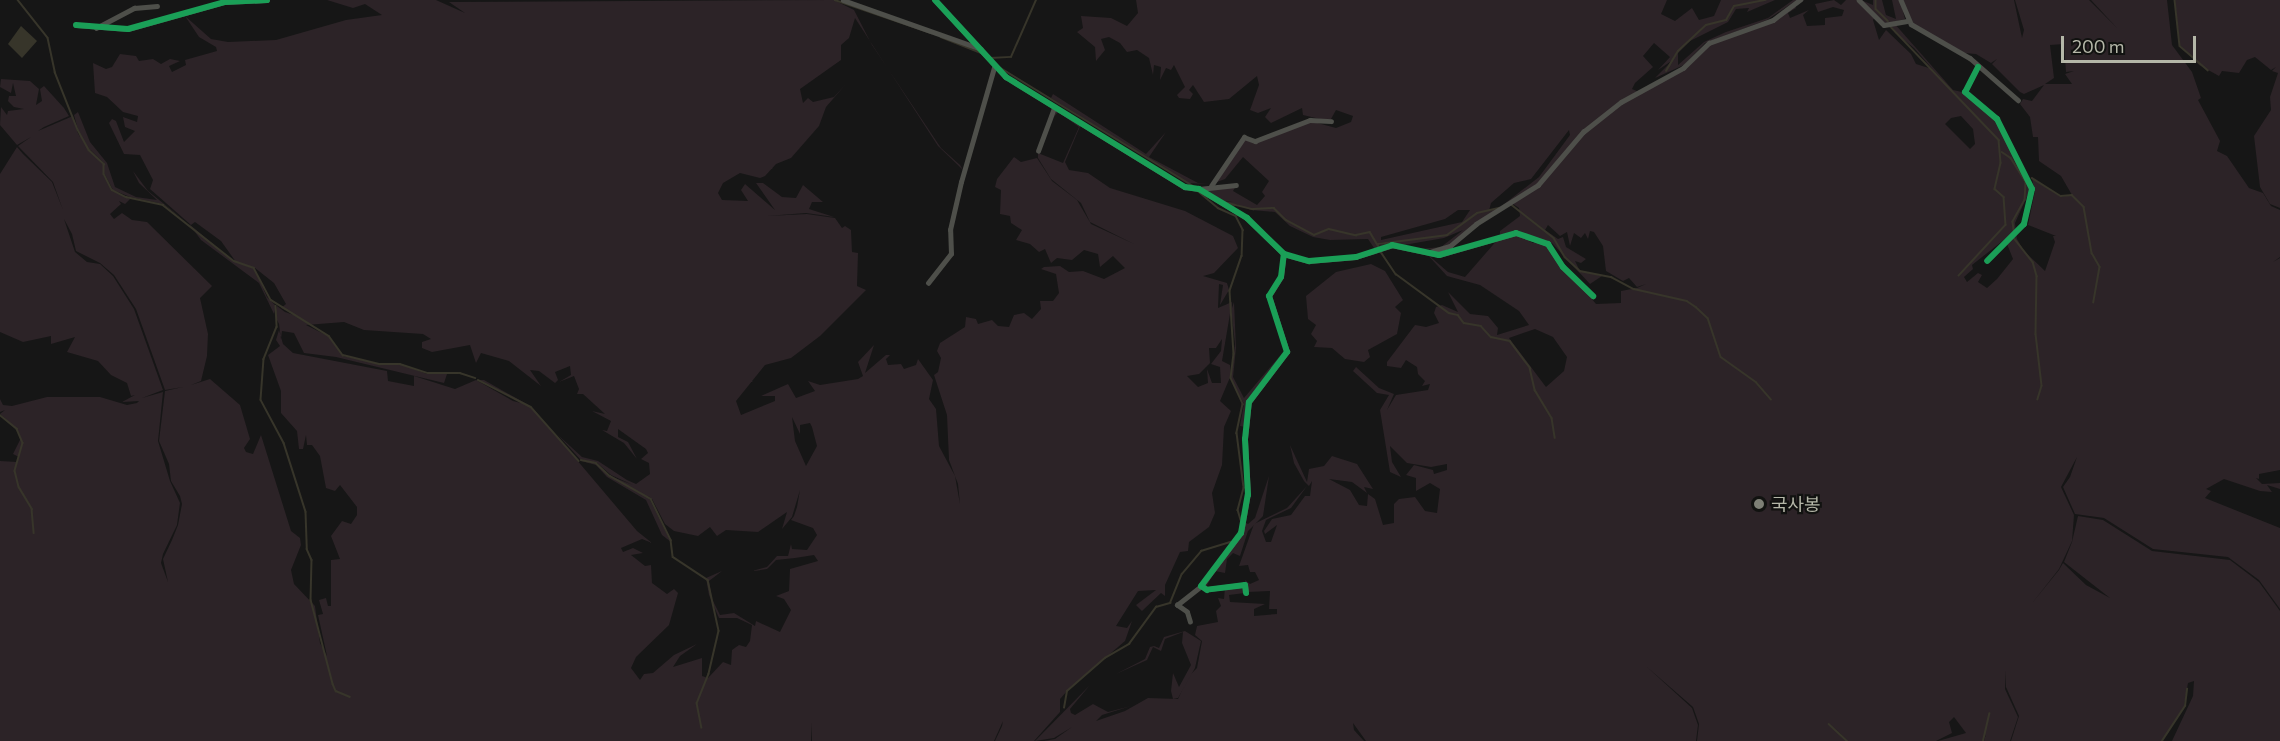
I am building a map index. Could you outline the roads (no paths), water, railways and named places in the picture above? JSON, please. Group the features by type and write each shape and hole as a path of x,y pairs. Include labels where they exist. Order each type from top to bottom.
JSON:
{"street":[{"path":"76,25 128,29 225,2 267,0"},
{"path":"843,0 984,50"},
{"path":"935,0 984,50 994,68 1054,108 1185,187 1199,189 1236,185"},
{"path":"1424,252 1450,246 1476,224 1529,192 1582,132 1621,102 1688,64 1703,47 1773,20 1800,0"},
{"path":"1859,0 1884,25 1907,21"},
{"path":"1901,0 1907,21 1978,67 2018,100"},
{"path":"96,28 143,2 157,6"},
{"path":"1978,67 1965,92 1997,119 2032,189 2024,224 1987,261"},
{"path":"928,283 951,254 950,230 959,204 961,182 994,68"},
{"path":"1038,151 1054,108"},
{"path":"1211,186 1244,137 1255,141 1310,120 1331,121"},
{"path":"1199,189 1256,225 1284,254 1309,261 1356,257 1392,245 1439,255 1508,234 1528,236 1551,247 1563,267 1593,296"},
{"path":"1190,622 1187,612 1177,605 1201,586 1241,533 1248,495 1245,440 1249,402 1287,352 1269,296 1281,277 1284,254"},
{"path":"1201,586 1207,590 1245,585 1246,593"}],"waterway":[{"path":"18,0 48,38 55,72 78,130 89,150 104,164 104,174 112,190 126,197 163,205 234,261 254,268 271,300 329,336 343,355 380,364 400,364 428,373 460,373 475,378"},
{"path":"835,0 931,33"},
{"path":"990,58 1011,57 1036,0"},
{"path":"1666,71 1678,51 1706,25 1726,20 1734,6 1765,0"},
{"path":"1876,0 1876,9 1888,21"},
{"path":"2175,0 2180,46 2208,70"},
{"path":"1890,26 1999,140 2001,163 1995,189 2004,197 2006,225 1959,276"},
{"path":"941,37 981,53"},
{"path":"999,67 1193,186"},
{"path":"2002,152 2011,158 2026,182 2025,200 2013,222 2014,230"},
{"path":"2032,178 2061,196 2072,195 2084,207 2092,253 2100,267 2094,302"},
{"path":"1198,191 1218,208 1236,216 1243,230 1242,256 1230,291 1234,354 1231,378 1243,404 1237,433 1244,488 1238,510 1241,520"},
{"path":"1224,202 1253,209 1274,208 1286,220 1314,235 1329,229 1356,235 1370,232 1379,247"},
{"path":"1512,205 1554,238 1565,257 1580,271 1611,277 1634,289 1687,301 1696,307 1708,318 1721,357 1756,382 1771,399"},
{"path":"1378,244 1447,235 1477,213 1499,208"},
{"path":"2014,238 2033,262 2037,276 2036,334 2042,386 2038,399"},
{"path":"1381,252 1396,274 1449,313 1458,315 1464,323 1481,326 1491,337 1510,341 1530,368 1535,390 1552,418 1555,438"},
{"path":"276,306 277,327 264,359 261,400 284,443 306,512 307,549 312,560 311,600 333,684 336,691 350,697"},
{"path":"478,380 531,407 579,461"},
{"path":"0,415 17,429 23,443 15,471 19,487 32,509 34,533"},
{"path":"581,460 596,463 610,476 651,499 671,540 673,557 708,580 719,631 709,674 697,703 702,728"},
{"path":"1064,708 1067,691 1105,658 1129,644 1156,607 1170,603 1182,574 1201,551 1231,542"},
{"path":"2162,741 2185,706 2187,689"},
{"path":"1983,741 1989,714"},
{"path":"1829,724 1847,741"}],"place":[{"name":"국사봉","path":"1759,504"}]}
